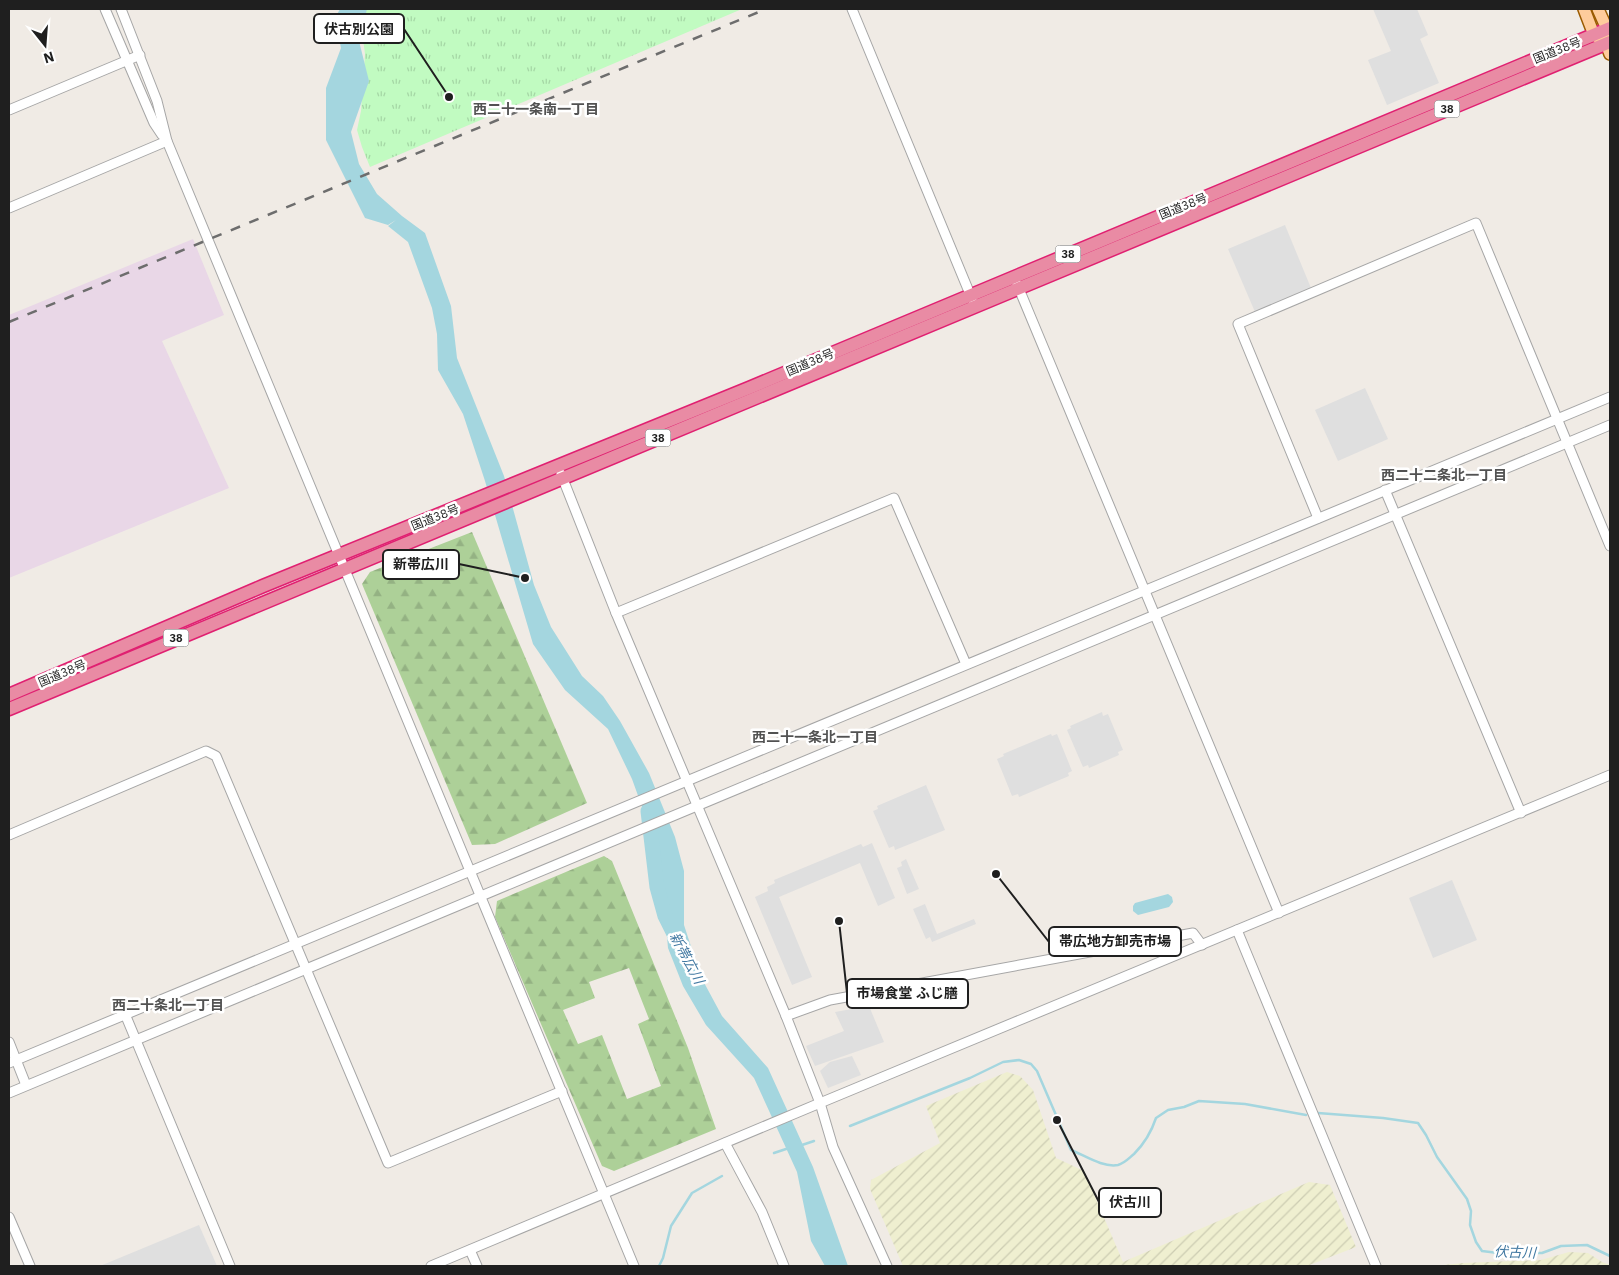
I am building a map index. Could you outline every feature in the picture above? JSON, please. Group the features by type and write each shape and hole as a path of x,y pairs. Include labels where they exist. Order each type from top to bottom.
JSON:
{"highway":[{"name":"国道38号","path":"9,709 342,562 1016,282 1594,35 1609,39"},
{"name":"国道38号","path":"1016,282 1609,39"},
{"name":"国道38号","path":"9,695 264,586 342,562"}],"main road":[{"path":"1584,9 1594,35"},
{"path":"1598,9 1609,39"}],"street":[{"path":"105,9 154,123 167,142"},
{"path":"121,9 157,101 167,142 634,1266"},
{"path":"852,9 973,300"},
{"path":"9,110 140,55"},
{"path":"9,208 167,142"},
{"path":"1318,518 1238,324 1476,223 1559,419 1567,443 1610,546"},
{"path":"1016,282 1279,914"},
{"path":"12,1061 1610,397"},
{"path":"9,1093 1610,425"},
{"path":"560,472 616,613 786,1016 820,1103 833,1147 887,1266"},
{"path":"1386,490 1521,813"},
{"path":"616,613 894,498 966,664"},
{"path":"9,835 206,751 216,756 388,1163 562,1091"},
{"path":"431,1266 1610,775"},
{"path":"1237,930 1376,1266"},
{"path":"786,1016 830,1000 1193,933 1202,944"},
{"path":"125,1014 230,1266"},
{"path":"9,1042 12,1061 26,1085"},
{"path":"725,1143 738,1164 762,1212 784,1266"},
{"path":"9,1216 30,1266"},
{"path":"470,1250 477,1266"}],"shaded area":[{"path":"1373,9 1417,9 1428,35 1420,39 1439,83 1387,105 1368,60 1391,51"},
{"path":"1285,225 1311,288 1255,312 1228,249"},
{"path":"193,239 224,315 162,341 229,488 9,578 9,315"},
{"path":"1365,388 1388,439 1338,461 1315,410"},
{"path":"1102,712 1103,716 1108,714 1123,750 1118,752 1119,755 1089,768 1088,765 1083,767 1067,730 1071,728 1070,726"},
{"path":"1051,734 1052,736 1057,734 1072,771 1068,773 1069,776 1019,797 1018,794 1012,796 997,759 1004,756 1003,754"},
{"path":"926,785 945,830 895,850 894,846 889,848 873,811 878,809 877,806"},
{"path":"872,843 895,898 878,906 860,863 779,897 812,977 792,985 755,897 768,891 767,887 775,883 774,880 861,844 863,847"},
{"path":"906,859 919,889 907,894 897,868 902,866 901,862"},
{"path":"1452,880 1477,940 1433,958 1409,898"},
{"path":"925,904 937,934 974,919 976,924 932,942 930,937 926,939 913,909"},
{"path":"869,1006 884,1042 815,1066 806,1046 844,1031 835,1012"},
{"path":"852,1056 861,1075 828,1088 820,1071 830,1062"},
{"path":"199,1225 217,1266 100,1266"}],"green space":[{"path":"361,9 742,9 370,167 357,130 361,111 365,54"},
{"path":"472,532 587,803 495,844 472,845 362,584 370,572"},
{"path":"604,856 612,861 688,1048 716,1129 614,1171 602,1166 495,917 497,901","holes":["629,968 649,1019 638,1024 661,1086 627,1099 602,1035 578,1044 563,1010 595,998 589,982"]},
{"path":"1007,1072 1020,1076 1033,1090 1056,1158 1084,1171 1123,1262 1309,1182 1330,1185 1356,1247 1307,1266 903,1266 870,1189 871,1180 940,1143 926,1106"},
{"path":"1569,1252 1588,1253 1610,1266 1433,1266 1541,1260"}],"water":[{"path":"340,9 367,9 359,41 369,81 351,132 359,164 377,194 425,233 451,306 457,358 504,476 534,585 551,627 582,676 603,696 620,721 649,773 675,837 684,871 684,925 701,977 722,1016 768,1068 813,1167 848,1266 825,1266 811,1241 797,1172 754,1078 706,1025 683,986 668,948 658,851 632,779 608,729 565,690 533,644 485,481 463,414 438,370 437,334 432,308 408,242 388,226 396,220 388,225 365,218 326,140 326,88 341,48 335,18"},
{"path":"1168,894 1172,897 1173,902 1169,907 1138,915 1133,911 1135,903"}],"waterway":[{"name":"新帯広川","path":"648,811 657,887 665,916 674,934"},
{"name":"伏古川","path":"850,1126 970,1078 1003,1062 1019,1060 1031,1064 1037,1071 1071,1150 1106,1165 1118,1165 1134,1154 1147,1137 1156,1118 1168,1110 1184,1107 1199,1101 1245,1104 1306,1115"},
{"name":"伏古川","path":"1318,1113 1418,1123 1437,1157 1467,1199 1471,1211 1470,1225 1476,1242 1482,1251 1542,1253 1561,1246 1587,1245 1610,1256"},
{"name":"伏古川","path":"802,1145 814,1141"},
{"name":"伏古川","path":"774,1153 789,1148"},
{"name":"伏古川","path":"659,1266 663,1258 671,1226 692,1193 722,1176"}],"railway":[{"path":"9,322 766,9"}],"place":[{"name":"伏古別公園","path":"449,97"},
{"name":"新帯広川","path":"525,578"},
{"name":"帯広地方卸売市場","path":"996,874"},
{"name":"市場食堂 ふじ膳","path":"839,921"},
{"name":"伏古川","path":"1057,1120"}],"district":[{"name":"西二十一条南一丁目","path":"536,109"},
{"name":"西二十二条北一丁目","path":"1444,475"},
{"name":"西二十一条北一丁目","path":"815,737"},
{"name":"西二十条北一丁目","path":"168,1005"}]}
